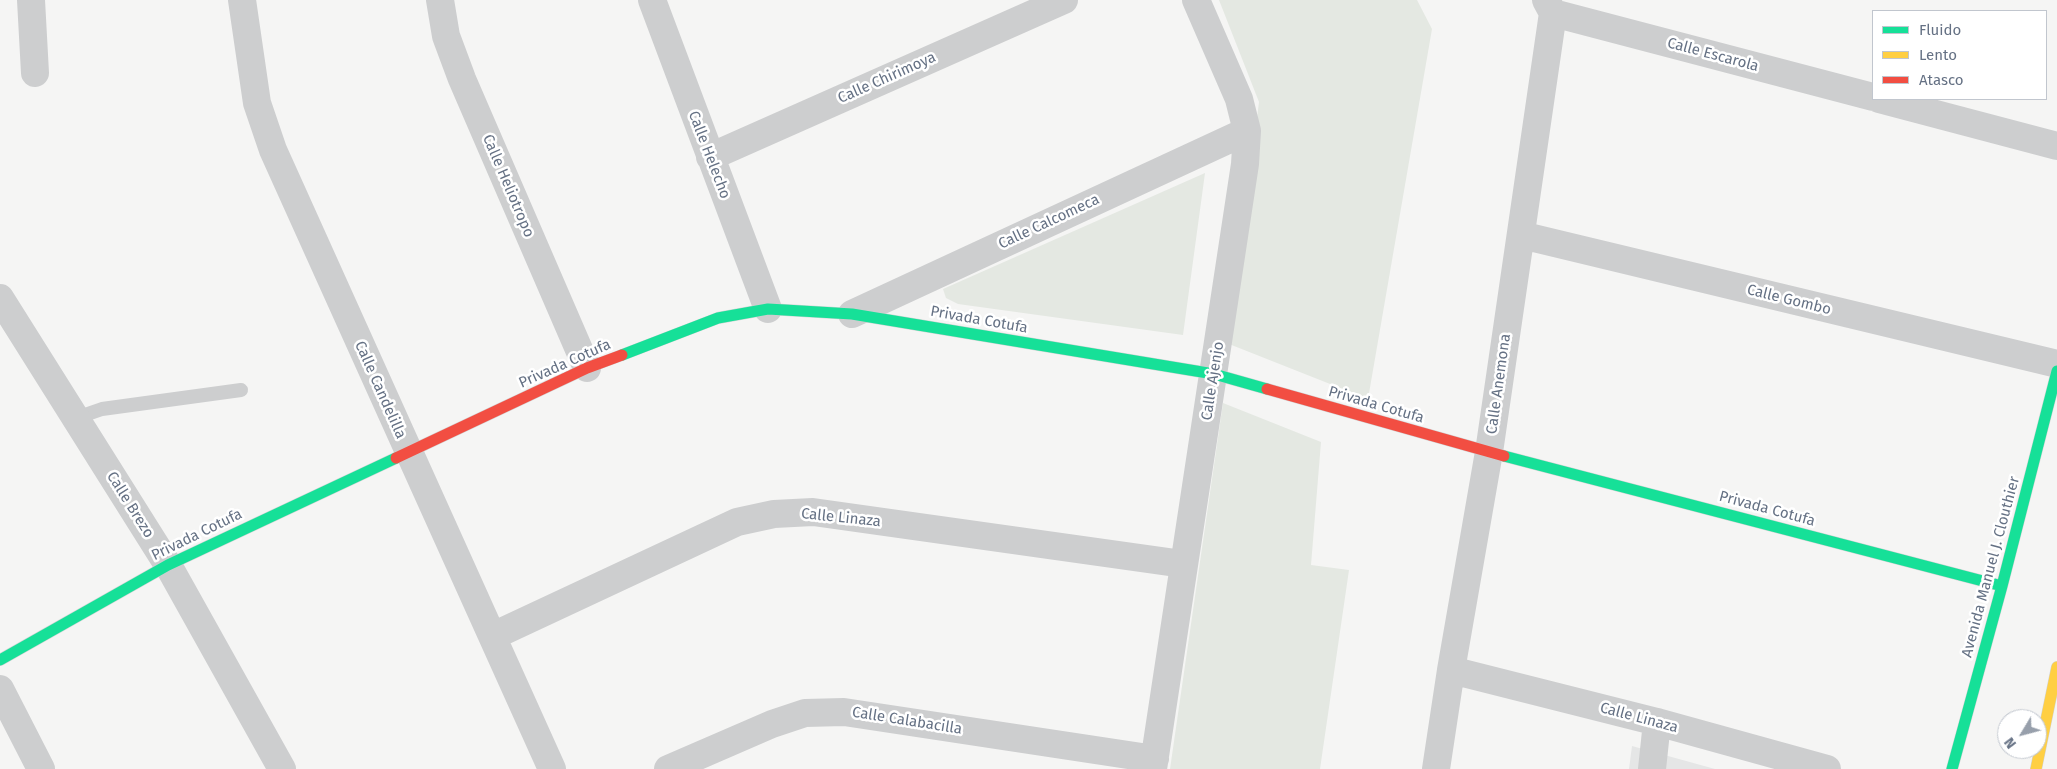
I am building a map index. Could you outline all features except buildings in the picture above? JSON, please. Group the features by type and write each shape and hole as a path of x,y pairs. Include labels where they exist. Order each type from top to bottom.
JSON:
{"street":[{"path":"31,0 35,73"},
{"name":"Calle Candelilla","path":"242,0 257,102 273,150 407,452 493,636 552,769"},
{"name":"Calle Heliotropo","path":"440,0 446,36 462,79 587,368"},
{"name":"Calle Helecho","path":"652,0 768,308"},
{"name":"Calle Chirimoya","path":"710,157 1064,0"},
{"name":"Calle Ajenjo","path":"1154,764 1245,164 1247,131 1239,99 1196,0"},
{"name":"Calle Escarola","path":"1550,6 1872,97"},
{"name":"Calle Anemona","path":"1436,769 1451,670 1489,452 1521,235 1550,6"},
{"path":"1883,100 2057,146"},
{"name":"Calle Calcomeca","path":"852,314 1247,131"},
{"name":"Calle Gombo","path":"1521,235 2057,364"},
{"name":"Calle Brezo","path":"0,298 168,565 282,769"},
{"name":"Privada Cotufa","path":"0,660 168,565 587,368 718,318 768,308 852,314 1214,374 1489,452 2002,586"},
{"name":"Avenida Manuel J. Clouthier","path":"1952,769 2002,586 2057,371"},
{"name":"Calle Linaza","path":"493,636 737,522 774,514 813,512 1183,564"},
{"path":"2036,769 2057,667"},
{"name":"Calle Linaza","path":"1451,670 1657,722 1827,769"},
{"path":"0,689 41,769"},
{"name":"Calle Calabacilla","path":"668,769 772,724 804,713 844,712 1154,764"},
{"path":"1652,769 1657,722"}],"lane":[{"path":"76,418 102,409 241,390"}],"shaded area":[{"path":"1219,0 1417,0 1432,29 1368,399 1229,344 1259,102"},
{"path":"1205,173 1183,335 958,304 946,298 943,289"},
{"path":"1223,403 1321,442 1311,565 1349,570 1320,769 1170,769"},
{"path":"1632,746 1715,769 1629,769"}],"traffic: fast":[{"path":"622,355 718,318 768,309 852,314 1214,374 1267,389"},
{"path":"1952,769 2002,586 2057,371"},
{"path":"1504,456 2002,586"},
{"path":"0,660 168,565 396,458"}],"traffic: slow":[{"path":"2036,769 2057,667"}],"traffic: jam":[{"path":"396,458 587,368 622,355"},
{"path":"1267,389 1504,456"}]}
